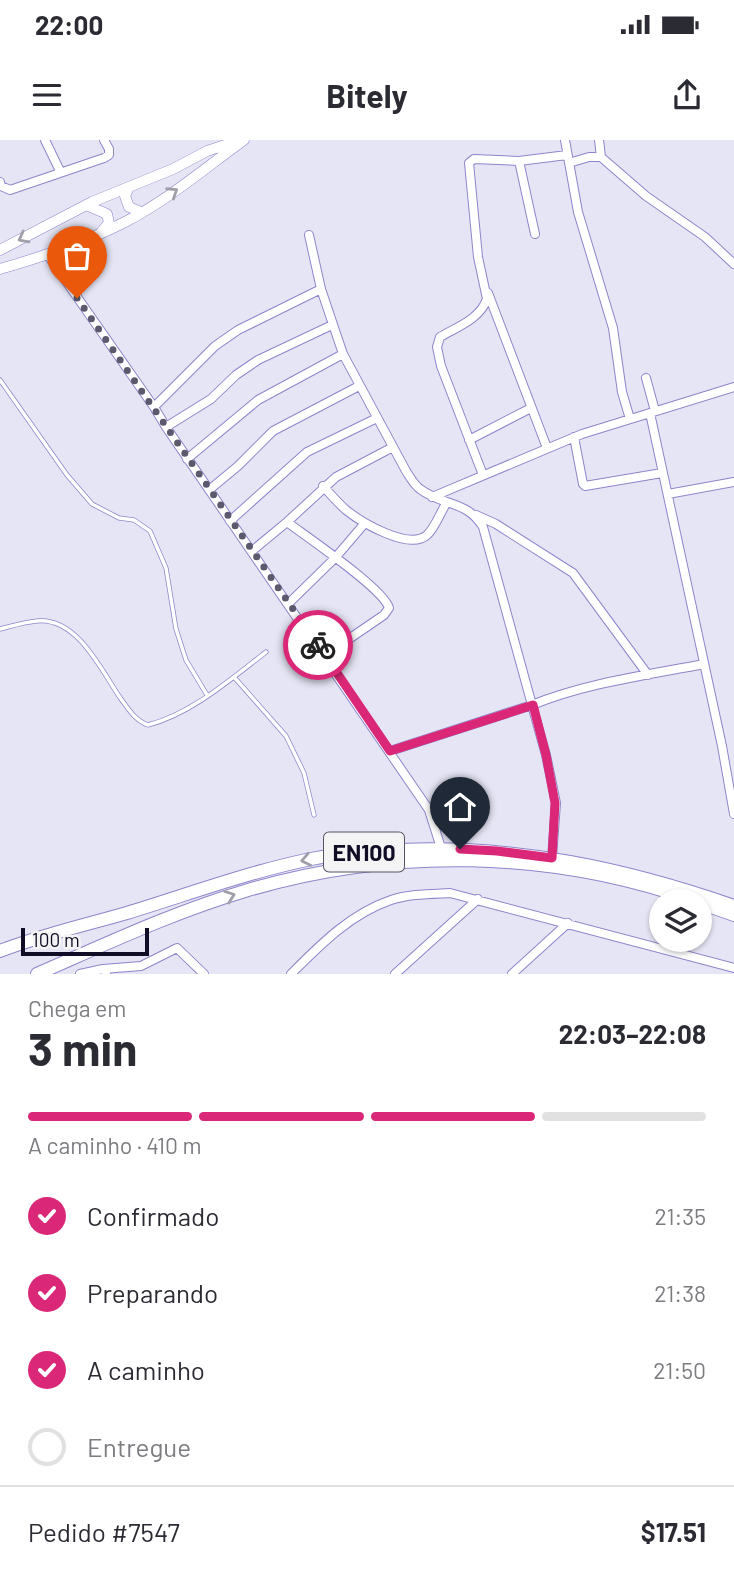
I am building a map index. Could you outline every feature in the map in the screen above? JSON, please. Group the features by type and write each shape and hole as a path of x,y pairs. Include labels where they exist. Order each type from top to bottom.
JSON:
{"main road":[{"name":"EN100","path":"0,951 252,873 314,858 377,851 441,848 552,858 651,878 734,906"},
{"name":"EN100","path":"37,974 156,923 244,891 323,871 443,860 527,863 609,877 652,889"},
{"name":"EN100","path":"712,907 734,915"}],"street":[{"path":"45,140 60,172"},
{"path":"0,183 10,190 109,155 104,140"},
{"path":"0,250 86,205 208,151 243,140"},
{"path":"0,269 99,234 141,212 179,188 243,140"},
{"path":"565,140 578,212 613,328 622,392 630,419"},
{"path":"599,140 601,158"},
{"path":"547,448 487,292 478,257 469,163 474,159 519,161 601,158 646,196 705,237 734,264"},
{"path":"519,161 535,234"},
{"path":"129,187 125,196 129,207 141,212"},
{"path":"86,205 107,214 109,223 99,234"},
{"path":"309,235 321,289 343,354 416,487 432,497 507,530 573,573 648,675"},
{"path":"47,254 390,751 429,810 441,848"},
{"path":"154,407 215,346 239,330 321,289"},
{"path":"482,475 441,366 437,347 440,337 470,321 485,305 487,292"},
{"path":"166,427 211,399 236,375 258,360 332,325"},
{"path":"187,458 258,400 343,354"},
{"path":"646,378 662,473 722,746 733,810"},
{"path":"209,490 274,431 359,386"},
{"path":"432,497 574,437 734,387"},
{"path":"469,440 531,408"},
{"path":"230,520 307,452 377,418"},
{"path":"574,437 585,486 662,473"},
{"path":"252,551 287,522 323,486 345,470 393,447"},
{"path":"668,494 734,482"},
{"path":"323,486 348,512 397,538 416,539 428,535 447,502"},
{"path":"475,515 483,527 546,755 555,803 552,858"},
{"path":"287,522 373,588 387,602 389,608 384,615 324,656"},
{"path":"288,604 335,558 365,523"},
{"path":"390,751 553,697 704,664"},
{"path":"722,746 734,743"},
{"path":"291,974 334,931 378,905 411,895 450,893 734,968"},
{"path":"395,974 478,899"},
{"path":"512,974 568,923"},
{"path":"80,974 142,966 177,948 204,974"}],"lane":[{"path":"0,380 67,475 92,504 119,517 134,520 150,531 166,568 176,629 186,660 207,695"},
{"path":"0,629 39,621 56,623 71,632 87,650 133,716 148,726 176,715 234,677 266,652"},
{"path":"234,677 286,736 304,772 314,815"}],"way so far":[{"path":"77,298 318,645"}],"route":[{"path":"318,645 390,751 533,705 553,786 555,803 552,858 460,849"}]}
